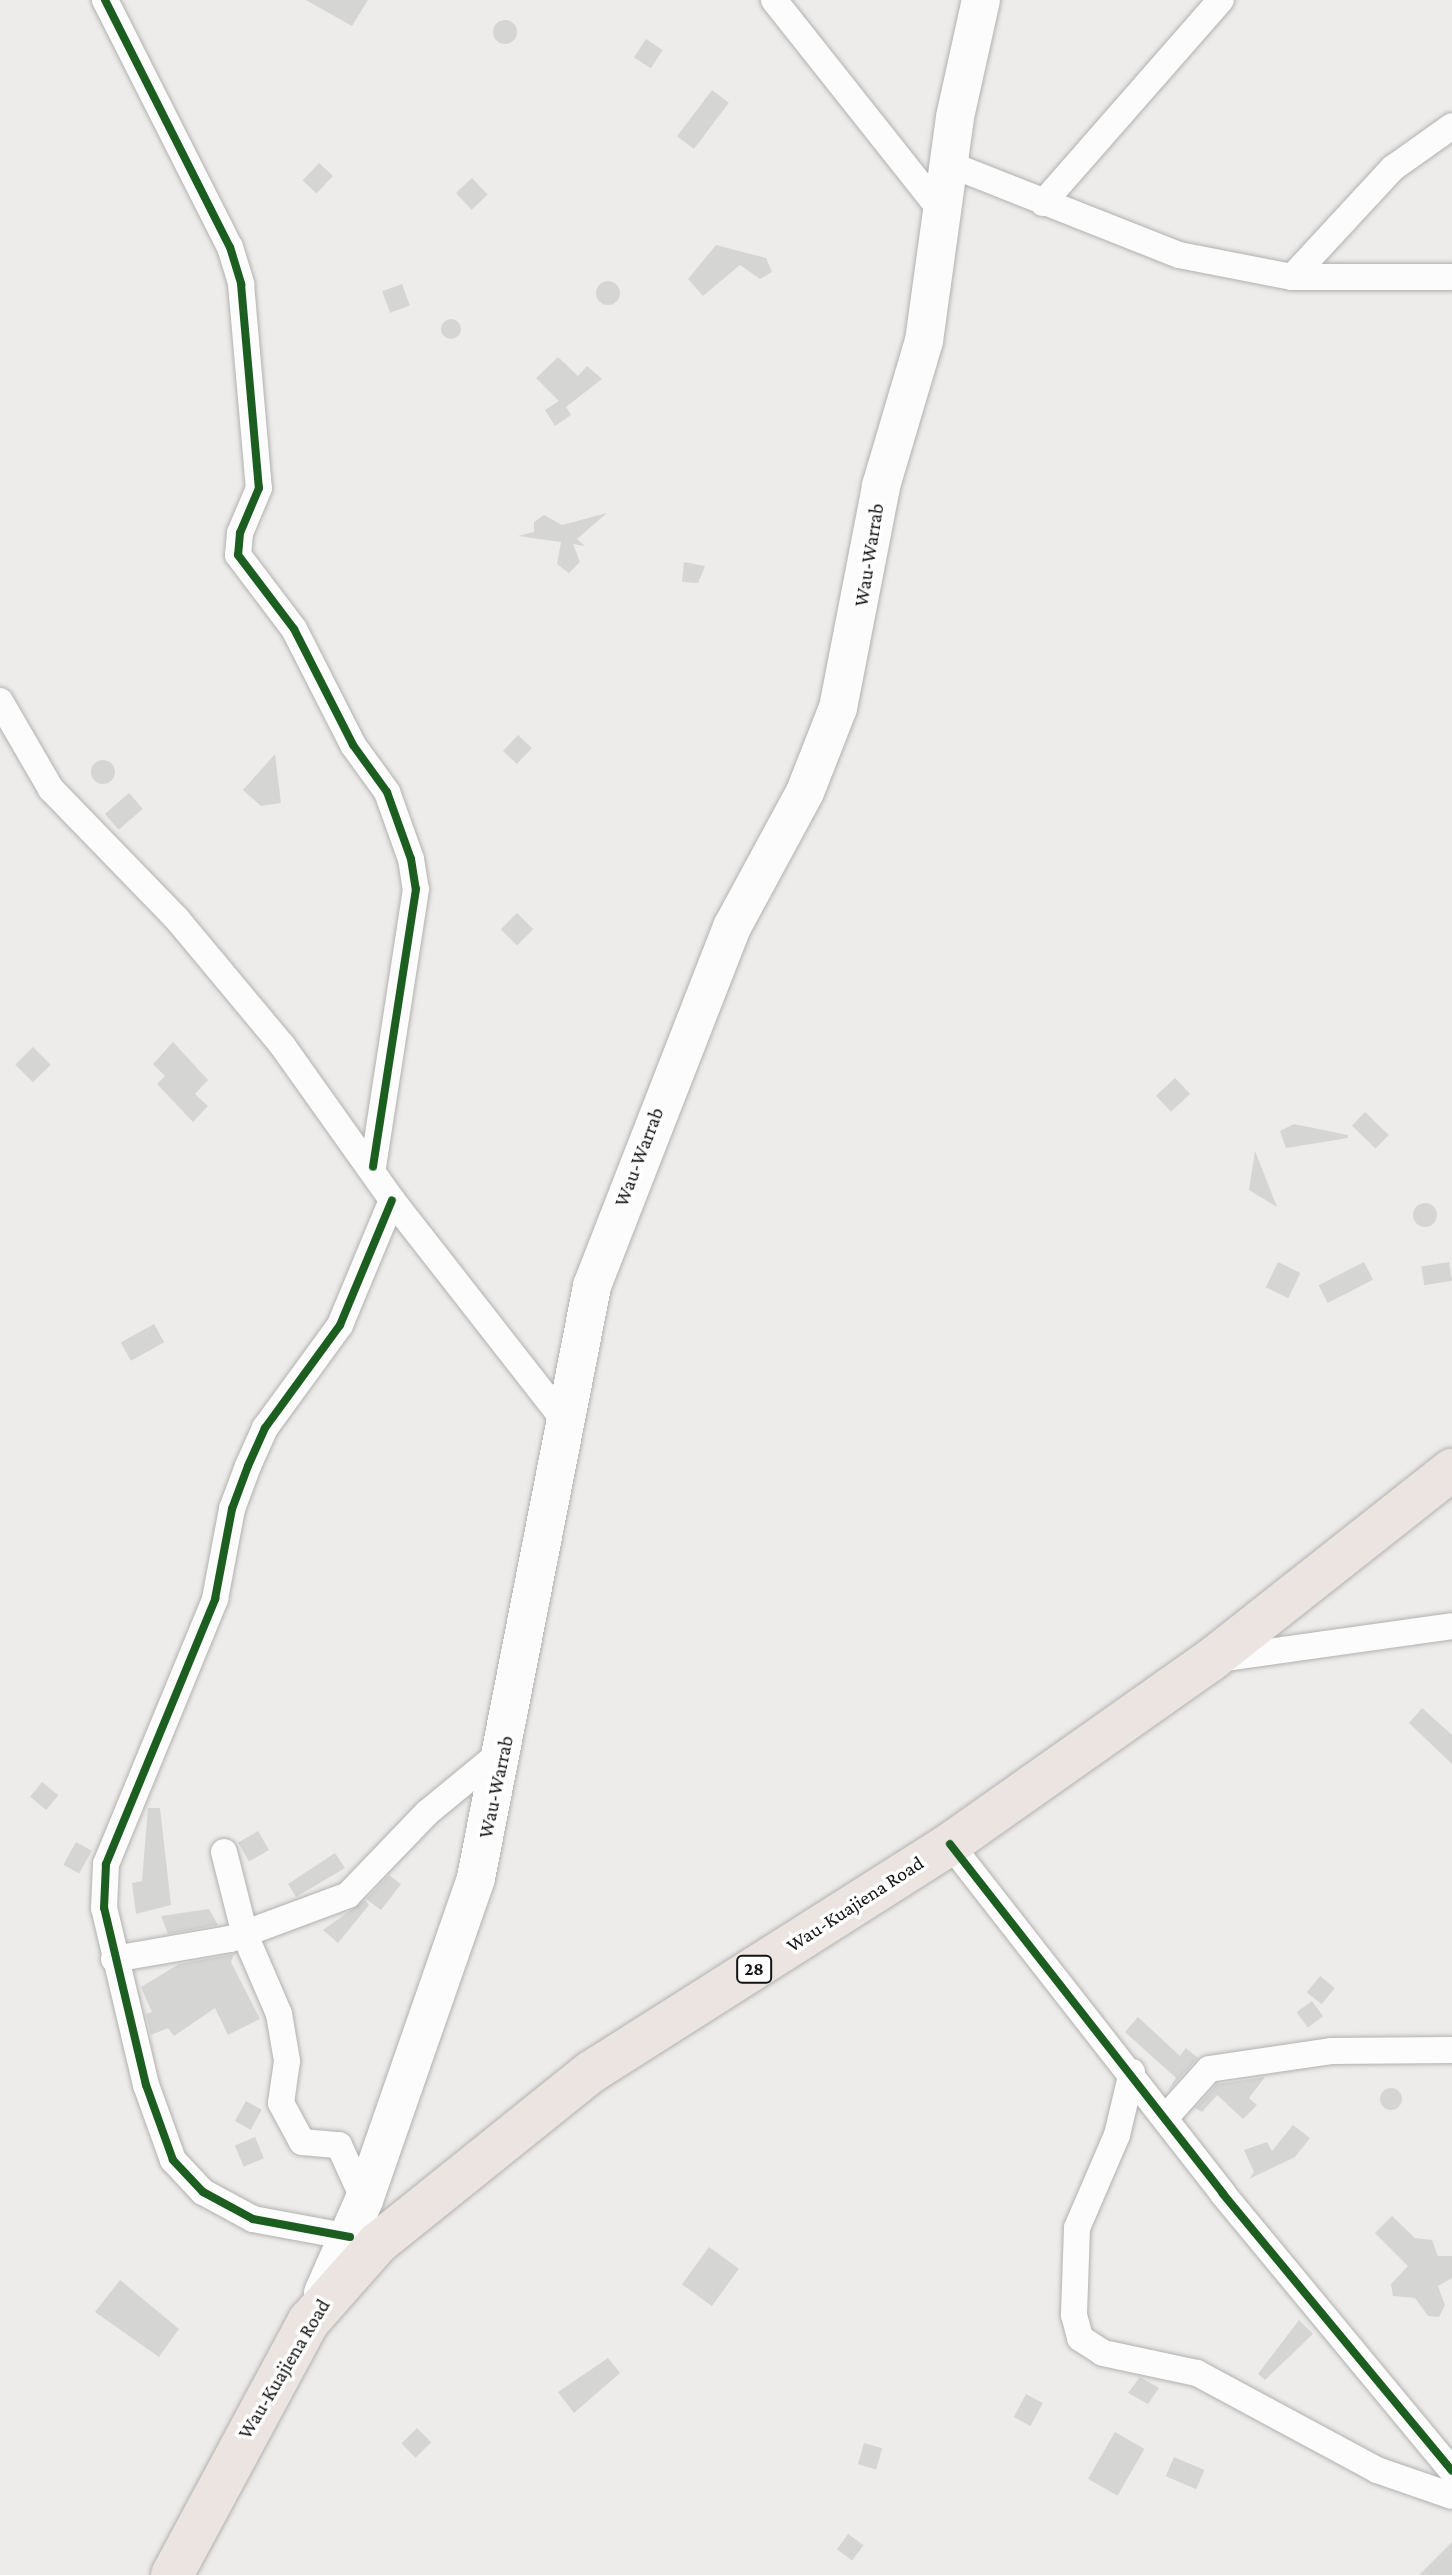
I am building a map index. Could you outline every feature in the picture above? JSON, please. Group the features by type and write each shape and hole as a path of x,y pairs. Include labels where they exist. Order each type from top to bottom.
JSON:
{"main road":[{"name":"Wau-Warrab","path":"309,2321 350,2237 471,1893 506,1748 564,1420 592,1286 616,1215 732,927 799,804 838,708 881,486 924,341 949,164 981,0"},
{"name":"Wau-Kuajiena Road","path":"172,2575 309,2321 378,2243 591,2072 950,1844 1211,1660 1452,1470"}],"street":[{"path":"105,0 230,247 241,284 259,488 240,533 238,555 294,629 353,745 387,792 411,859 416,889 373,1167"},
{"path":"774,0 942,212"},
{"path":"1043,203 1221,0"},
{"path":"1292,277 1393,168 1452,126"},
{"path":"949,164 1179,255 1292,277 1452,277"},
{"path":"0,701 51,789 177,919 373,1167 392,1200 564,1420"},
{"path":"350,2237 253,2219 203,2192 173,2160 146,2085 104,1908 106,1864 215,1599 232,1509 265,1428 340,1325 392,1200"},
{"path":"1211,1660 1452,1626"},
{"path":"114,1959 245,1935 348,1895 428,1812 506,1748"},
{"path":"950,1844 1452,2471"},
{"path":"224,1852 245,1935 279,2014 287,2061 281,2103 302,2142 339,2145 364,2200"},
{"path":"1166,2117 1209,2069 1331,2051 1452,2050"},
{"path":"1132,2072 1117,2135 1077,2228 1074,2315 1080,2338 1103,2353 1211,2379 1377,2470 1452,2496"}],"building":[{"path":"306,0 368,0 352,26"},
{"path":"505,20 514,23 517,32 514,41 505,44 496,41 493,32 496,23"},
{"path":"646,39 663,50 651,68 634,57"},
{"path":"712,90 729,103 694,149 677,136"},
{"path":"319,163 333,176 317,194 303,181"},
{"path":"472,178 488,195 472,210 456,193"},
{"path":"716,245 766,258 772,272 760,279 740,265 703,296 688,279"},
{"path":"608,281 616,285 620,293 616,301 608,305 600,301 596,293 600,285"},
{"path":"402,284 410,306 390,313 382,291"},
{"path":"447,319 455,319 461,329 455,339 447,339 441,333 441,325"},
{"path":"558,357 578,376 587,366 602,379 566,407 571,415 555,426 545,410 559,401 536,378"},
{"path":"607,513 577,539 585,546 573,544 580,562 569,573 557,564 561,542 518,536 534,532 534,522 544,515 562,525"},
{"path":"684,562 705,566 698,583 682,582"},
{"path":"518,735 532,748 517,764 503,751"},
{"path":"275,754 281,803 261,806 243,790"},
{"path":"103,760 114,767 115,772 108,783 103,784 92,777 91,772 98,761"},
{"path":"129,793 143,809 119,830 105,814"},
{"path":"517,913 533,929 517,946 501,929"},
{"path":"173,1042 208,1080 195,1094 208,1106 193,1122 157,1084 165,1076 153,1064"},
{"path":"33,1047 51,1065 33,1082 15,1065"},
{"path":"1175,1078 1190,1094 1171,1112 1156,1096"},
{"path":"1365,1112 1389,1135 1376,1149 1352,1126"},
{"path":"1294,1124 1348,1135 1348,1138 1286,1148 1280,1131"},
{"path":"1255,1151 1277,1207 1249,1190"},
{"path":"1425,1203 1434,1206 1437,1215 1434,1224 1425,1227 1416,1224 1413,1215 1416,1206"},
{"path":"1278,1262 1300,1273 1288,1298 1266,1287"},
{"path":"1364,1262 1373,1280 1328,1303 1319,1285"},
{"path":"1449,1262 1452,1281 1424,1285 1421,1266"},
{"path":"154,1324 164,1342 131,1361 121,1342"},
{"path":"1422,1708 1452,1735 1452,1764 1409,1723"},
{"path":"42,1782 58,1795 46,1810 30,1797"},
{"path":"148,1808 160,1808 171,1905 136,1914 132,1883 142,1881"},
{"path":"258,1831 269,1850 249,1862 238,1842"},
{"path":"76,1842 92,1851 79,1873 63,1865"},
{"path":"335,1853 345,1868 296,1897 288,1884"},
{"path":"389,1875 401,1884 381,1910 366,1899"},
{"path":"365,1900 369,1905 338,1943 323,1930"},
{"path":"209,1909 218,1925 168,1934 161,1916"},
{"path":"234,1954 231,1962 260,2019 228,2035 215,2008 174,2036 168,2028 151,2035 146,2014 152,2012 141,1987 179,1964"},
{"path":"1320,1976 1335,1988 1322,2004 1307,1992"},
{"path":"1312,2001 1323,2016 1308,2028 1297,2012"},
{"path":"1138,2017 1180,2056 1186,2048 1198,2058 1168,2091 1176,2078 1125,2032"},
{"path":"1265,2077 1249,2098 1257,2105 1243,2119 1217,2095 1202,2112 1195,2108 1217,2084"},
{"path":"1391,2088 1399,2091 1402,2099 1399,2107 1391,2110 1383,2107 1380,2099 1383,2091"},
{"path":"246,2101 262,2110 251,2130 235,2121"},
{"path":"1293,2125 1310,2138 1295,2157 1249,2179 1254,2172 1244,2150 1267,2142 1272,2151"},
{"path":"255,2137 264,2158 244,2167 235,2146"},
{"path":"1392,2216 1415,2238 1432,2240 1438,2256 1452,2256 1452,2278 1438,2286 1445,2305 1439,2317 1428,2316 1415,2298 1393,2296 1391,2284 1408,2266 1375,2233"},
{"path":"709,2247 739,2269 712,2306 682,2284"},
{"path":"120,2280 179,2329 159,2357 95,2312"},
{"path":"1299,2320 1313,2334 1265,2380 1258,2374"},
{"path":"608,2358 620,2373 574,2413 558,2392"},
{"path":"1140,2377 1159,2388 1148,2404 1128,2393"},
{"path":"1026,2394 1043,2403 1031,2426 1014,2417"},
{"path":"417,2428 431,2442 416,2458 401,2444"},
{"path":"1115,2432 1144,2449 1117,2496 1088,2479"},
{"path":"864,2443 882,2448 876,2469 858,2464"},
{"path":"1174,2457 1204,2470 1196,2489 1166,2476"},
{"path":"848,2534 863,2545 852,2561 837,2549"},
{"path":"1452,2542 1452,2575 1419,2575"}],"cycle path":[{"path":"105,0 230,247 241,284 259,488 240,533 238,555 294,629 353,745 387,792 411,859 416,889 373,1167"},
{"path":"350,2237 253,2219 203,2192 173,2160 146,2085 104,1908 106,1864 215,1599 232,1509 248,1466 265,1428 340,1325 392,1200"},
{"path":"950,1844 1223,2194 1452,2471"}]}
